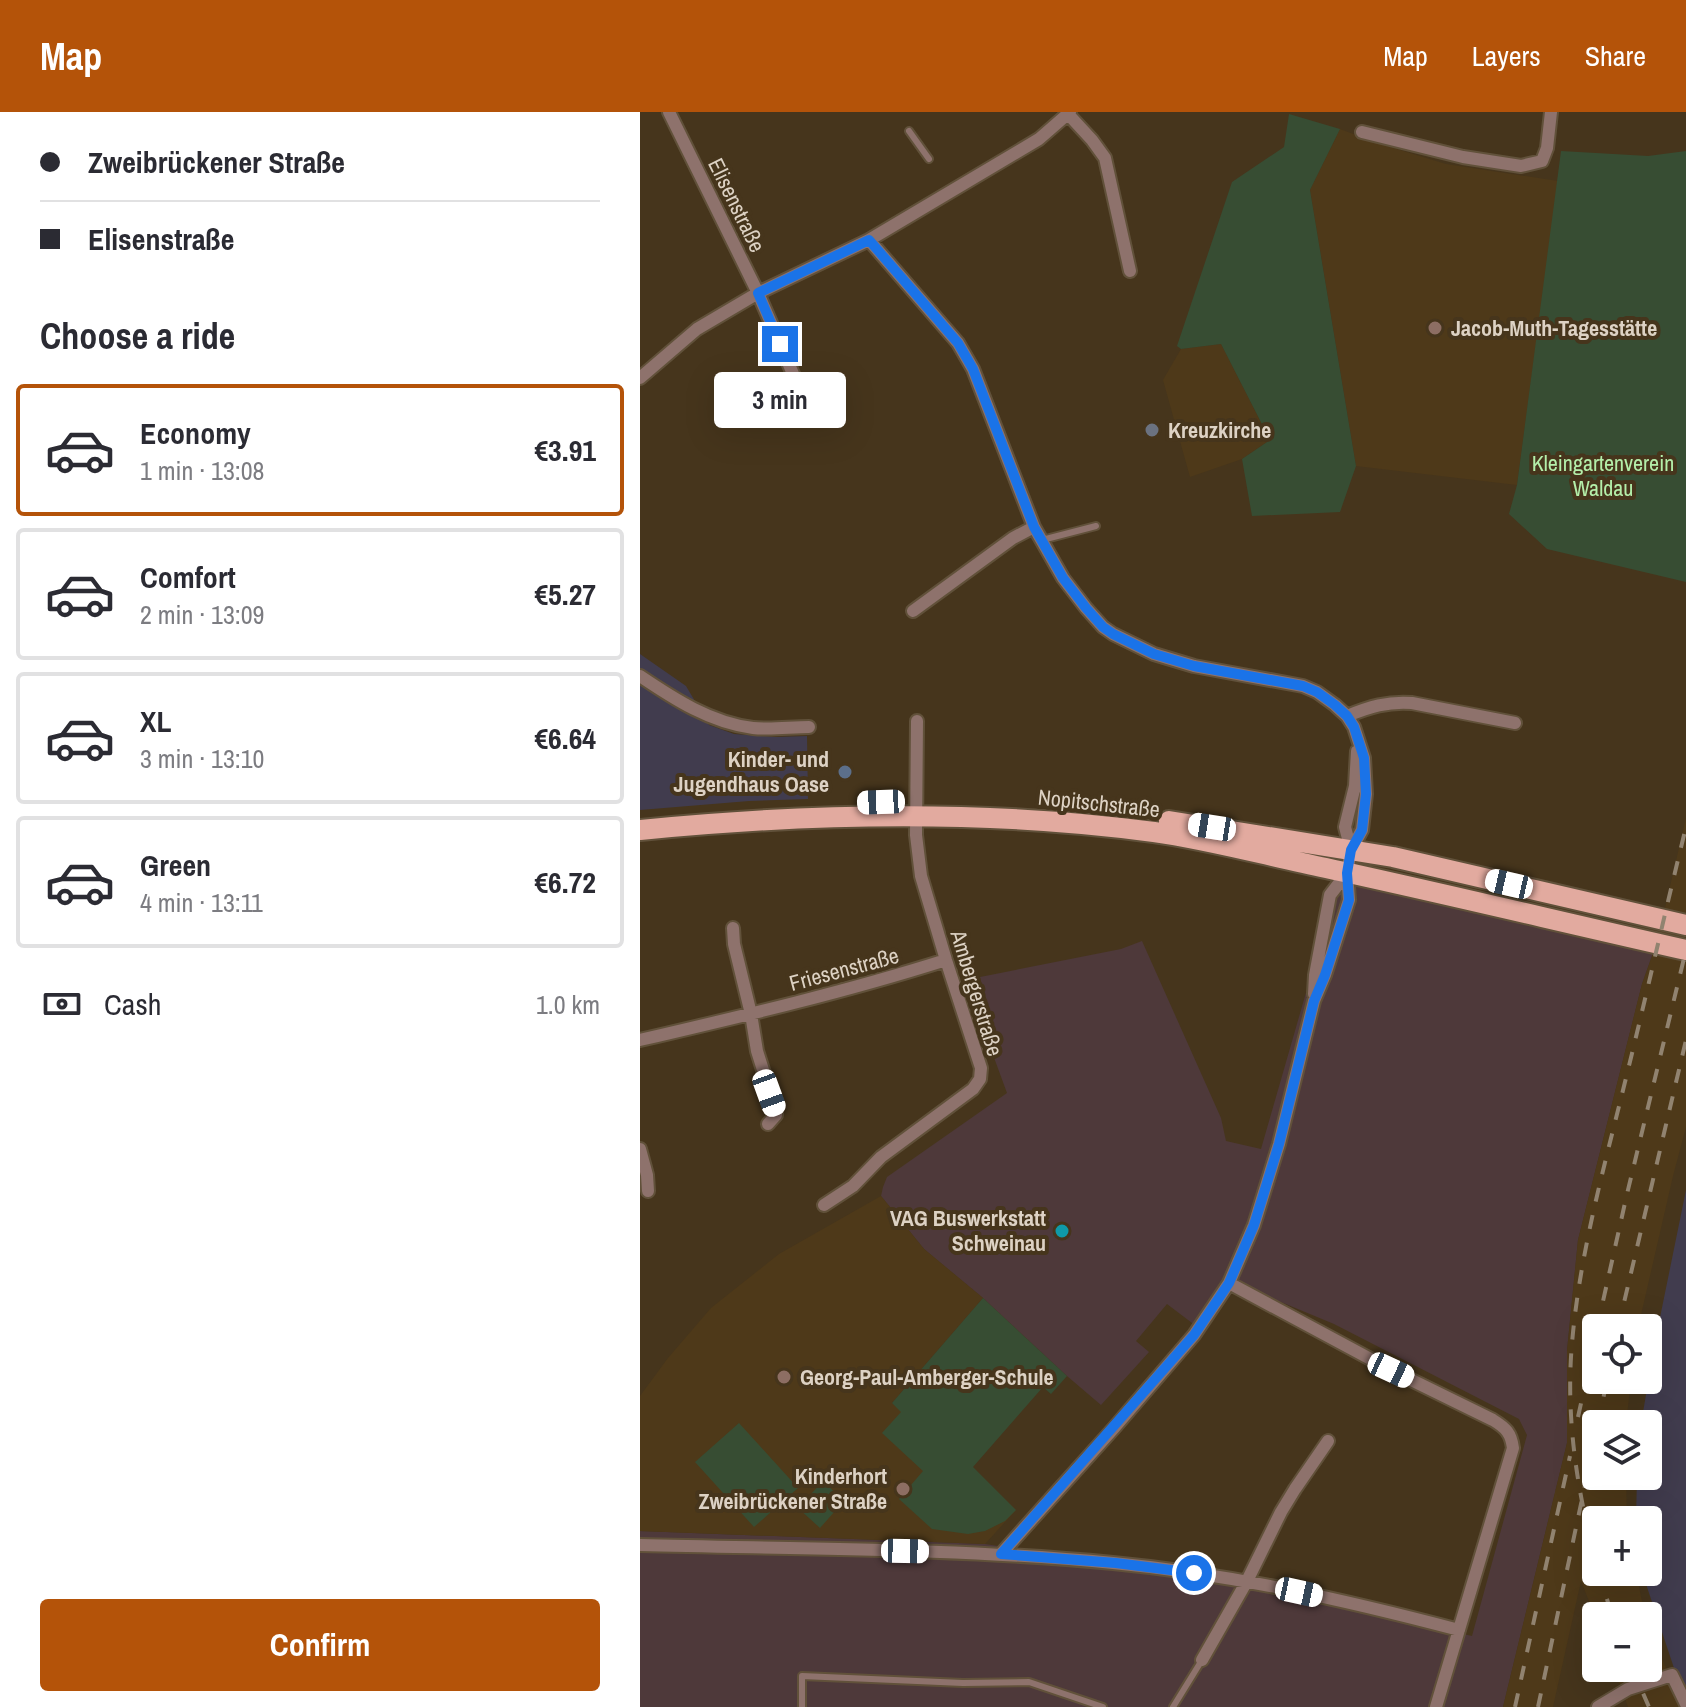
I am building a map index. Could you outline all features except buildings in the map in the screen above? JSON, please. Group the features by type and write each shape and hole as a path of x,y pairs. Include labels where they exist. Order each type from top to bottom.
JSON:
{"main road":[{"name":"Nopitschstraße","path":"640,816 772,806 917,809 1155,832 1686,950"},
{"name":"Nopitschstraße","path":"640,830 917,809 1012,806 1110,814 1182,822 1402,859 1686,925"}],"street":[{"name":"Elisenstraße","path":"669,112 758,293 806,404"},
{"path":"1362,132 1463,157 1521,166 1542,161 1547,148 1551,112"},
{"path":"640,378 697,329 758,293 869,240 944,188 1039,139 1069,113 1105,158 1130,271"},
{"path":"869,240 958,343 973,369 1034,527 1063,578 1103,627 1154,654 1194,666 1303,686 1317,692 1347,716 1357,737 1355,786 1345,827 1351,850 1347,873 1349,900 1314,1001 1279,1144 1254,1225 1229,1283 1194,1335 1001,1554"},
{"path":"913,611 1013,538 1034,527"},
{"path":"640,676 688,706 731,724 755,728 809,727"},
{"path":"1347,716 1366,708 1396,702 1515,723"},
{"name":"Ambergerstraße","path":"824,1205 853,1186 881,1157 964,1096 980,1079 981,1068 921,876 916,848 917,721"},
{"path":"1314,1001 1315,975 1330,895 1347,873"},
{"path":"733,928 757,1051 776,1111 768,1124"},
{"name":"Friesenstraße","path":"640,1040 870,984 946,960"},
{"path":"640,1149 648,1191"},
{"path":"1229,1283 1391,1370 1493,1420 1506,1428 1511,1436 1513,1448 1436,1707"},
{"path":"1202,1660 1288,1500 1328,1441"},
{"path":"640,1545 1001,1554 1116,1563 1247,1581 1385,1610 1459,1630"},
{"path":"1598,1707 1628,1689 1672,1675 1686,1704"}],"lane":[{"path":"909,131 929,159"},
{"path":"1042,540 1096,526"},
{"path":"1173,1707 1202,1660"},
{"path":"802,1707 802,1676 963,1683 1029,1682 1103,1707"}],"shaded area":[{"name":"Jacob-Muth-Tagesstätte","path":"1340,129 1446,164 1558,181 1517,485 1356,466 1310,190"},
{"path":"1221,344 1270,440 1242,459 1190,477 1163,380 1181,349"},
{"path":"640,654 686,686 709,725 734,734 807,736 808,799 640,810"},
{"path":"1686,818 1686,1127 1641,1314 1582,1314 1582,1394 1629,1394 1628,1410 1582,1410 1582,1490 1626,1490 1627,1506 1582,1506 1582,1584 1581,1581 1553,1707 1503,1707 1567,1443 1567,1351 1578,1240 1642,984 1657,942"},
{"path":"1341,871 1657,942 1642,984 1578,1240 1567,1351 1567,1443 1503,1707 640,1707 640,1531 985,1544 1242,1582 1472,1636 1527,1435 1519,1419 1334,1324 1228,1280 1196,1326 1167,1304 1136,1341 1149,1352 1101,1405 924,1249 881,1196 887,1177 1007,1093 985,1033 970,979 1121,949 1142,941 1221,1118 1226,1141 1261,1149"},
{"path":"1686,1190 1686,1698 1662,1632 1662,1602 1652,1602 1647,1586 1662,1586 1662,1506 1636,1506 1637,1490 1662,1490 1662,1410 1643,1410 1646,1394 1662,1394 1661,1314"},
{"name":"Georg-Paul-Amberger-Schule","path":"881,1196 924,1249 983,1298 892,1403 972,1467 1016,1510 985,1544 640,1531 640,1396 711,1308 779,1254"},
{"path":"1583,1586 1639,1586 1642,1602 1589,1602"},
{"path":"1662,1658 1683,1707 1628,1707 1619,1682 1662,1682"}],"green space":[{"path":"1289,114 1340,129 1310,190 1356,466 1340,512 1252,516 1242,459 1270,440 1221,344 1181,349 1177,346 1232,182 1284,147"},
{"name":"Kleingartenverein Waldau","path":"1561,151 1648,156 1686,151 1686,582 1547,549 1509,514 1517,485"},
{"path":"983,1298 1067,1376 1051,1394 1043,1387 973,1467 1016,1510 1005,1521 985,1531 968,1534 932,1529 899,1499 923,1471 882,1433 901,1412 892,1403"},
{"path":"739,1423 798,1488 754,1527 695,1462"},
{"path":"823,1481 844,1501 820,1528 798,1508"}],"railway":[{"path":"1583,1506 1572,1434 1570,1383 1579,1287 1592,1218 1686,827"},
{"path":"1600,1314 1686,950"},
{"path":"1621,1314 1686,1040"},
{"path":"1578,1417 1583,1394"},
{"path":"1601,1410 1604,1394"},
{"path":"1515,1707 1570,1456"},
{"path":"1538,1707 1584,1490"},
{"path":"1603,1586 1608,1602"},
{"path":"1638,1682 1649,1707"}],"place":[{"name":"Jacob-Muth-Tagesstätte","path":"1435,328"},
{"name":"Kreuzkirche","path":"1152,430"},
{"name":"Kinder- und Jugendhaus Oase","path":"845,772"},
{"name":"VAG Buswerkstatt Schweinau","path":"1062,1231"},
{"name":"Georg-Paul-Amberger-Schule","path":"784,1377"},
{"name":"Kinderhort Zweibrückener Straße","path":"903,1489"}],"route":[{"path":"780,344 758,293 869,240 958,343 973,369 1034,527 1063,578 1103,627 1154,654 1194,666 1303,686 1335,705 1354,727 1364,758 1367,784 1362,830 1351,850 1347,873 1349,900 1314,1001 1279,1144 1254,1225 1229,1283 1194,1335 1001,1554 1194,1573"}]}
